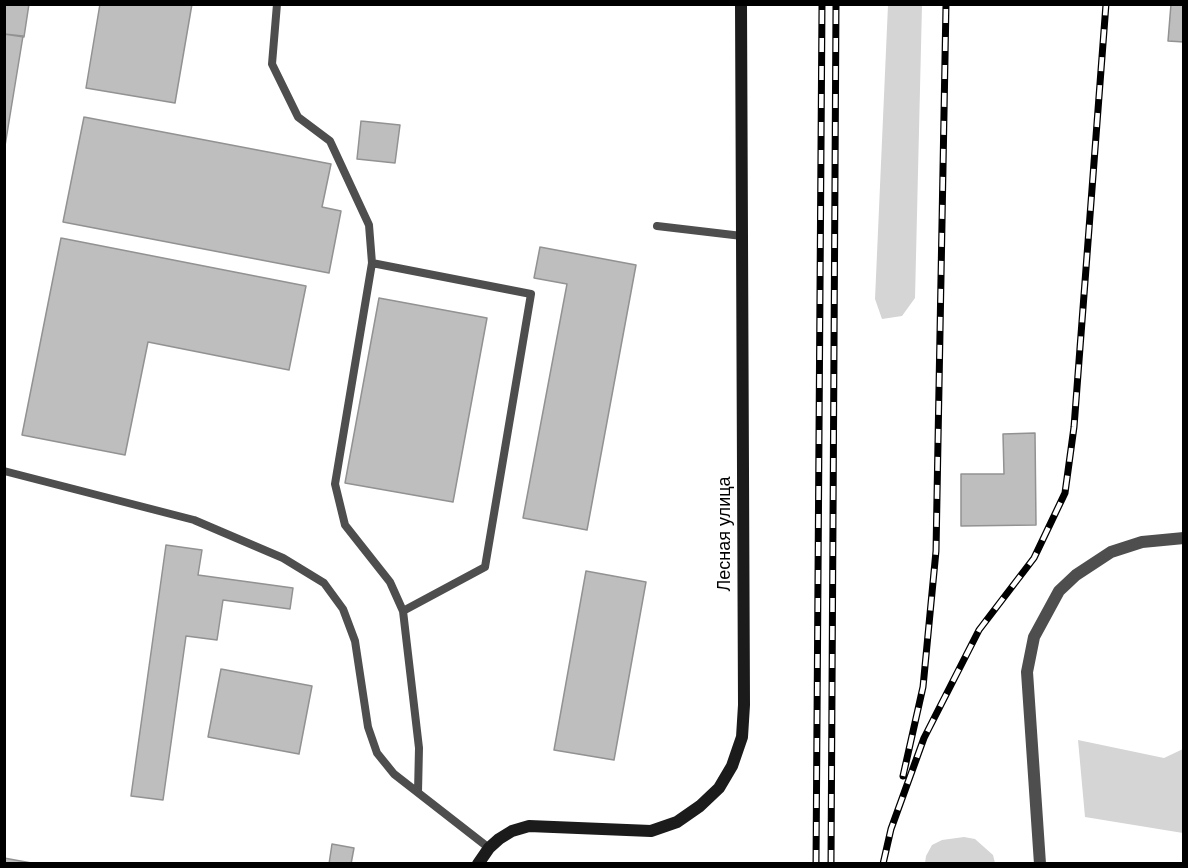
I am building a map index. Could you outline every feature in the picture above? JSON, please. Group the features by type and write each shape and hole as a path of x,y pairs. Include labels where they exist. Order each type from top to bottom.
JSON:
{"street":[{"name":"Лесная улица","path":"478,864 489,848 499,839 512,831 529,826 651,831 677,822 700,806 718,788 732,766 742,737 744,705 741,4"},
{"path":"1040,864 1027,672 1034,637 1059,591 1076,574 1111,552 1142,542 1184,537"}],"lane":[{"path":"277,4 272,64 298,117 330,141 369,225 372,263 335,484 345,525 390,582 403,611 420,748 418,792"},
{"path":"657,226 742,236"},
{"path":"372,263 531,294 485,567 403,611"},
{"path":"4,471 194,520 284,558 324,583 344,609 355,641 368,727 377,753 394,774 489,848"}],"shaded area":[{"path":"888,5 922,5 915,298 902,316 882,319 875,299"},
{"path":"1078,740 1164,758 1183,749 1183,833 1085,817"},
{"path":"964,837 975,839 993,855 995,863 925,863 932,845 942,840"}],"building":[{"path":"4,4 29,4 24,37 4,34"},
{"path":"100,4 192,4 175,103 86,88"},
{"path":"1171,4 1184,4 1184,42 1168,41"},
{"path":"4,34 23,36 4,152"},
{"path":"84,117 331,164 322,207 341,211 329,273 63,222"},
{"path":"361,121 400,125 395,163 357,159"},
{"path":"61,238 306,286 289,370 148,342 125,455 22,435"},
{"path":"540,247 636,265 587,530 523,518 567,284 534,278"},
{"path":"379,298 487,318 453,502 345,483"},
{"path":"1035,433 1036,525 961,526 961,474 1004,474 1003,434"},
{"path":"166,545 202,550 198,575 293,588 290,609 223,600 217,640 186,636 163,800 131,796"},
{"path":"586,571 646,582 614,760 554,750"},
{"path":"221,669 312,686 299,754 208,737"},
{"path":"332,844 354,848 351,864 329,864"},
{"path":"4,858 37,864 4,864"}],"railway":[{"path":"816,864 822,4"},
{"path":"831,864 836,4"},
{"path":"903,776 923,687 936,551 946,4"},
{"path":"883,864 891,829 924,738 979,630 1034,558 1065,493 1074,427 1106,4"}]}
